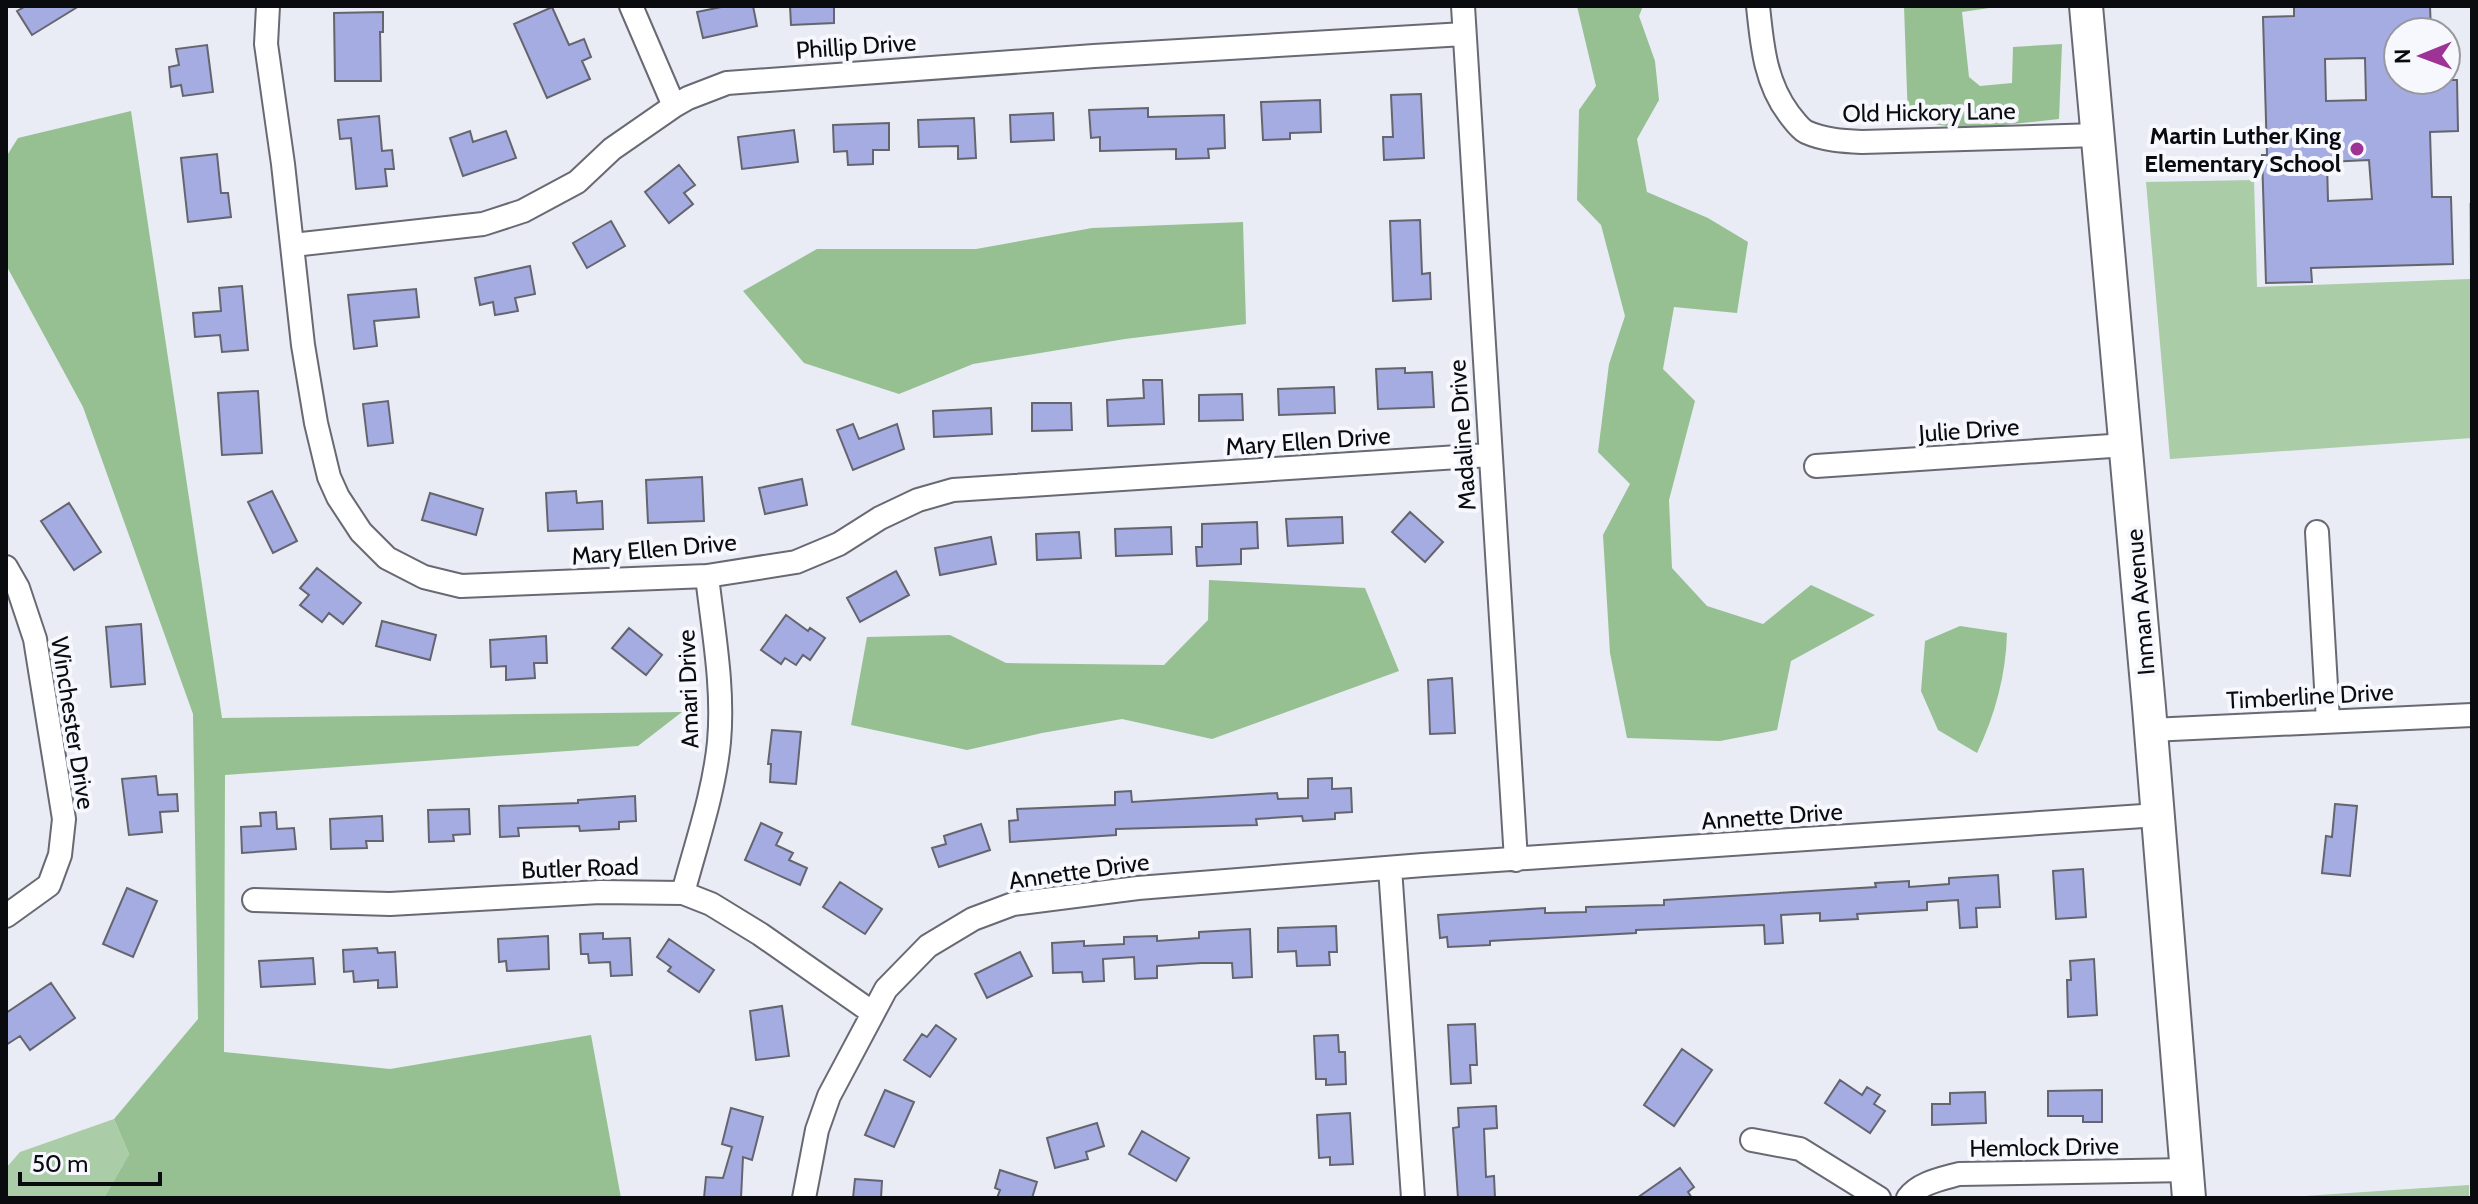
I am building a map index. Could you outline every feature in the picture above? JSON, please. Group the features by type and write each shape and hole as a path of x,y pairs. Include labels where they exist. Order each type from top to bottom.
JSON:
{"main road":[{"name":"Inman Avenue","path":"2086,6 2188,1184"}],"street":[{"name":"Mary Ellen Drive","path":"268,6 266,44 303,345 329,477 361,532 387,558 424,577 461,586 707,576 796,562 839,544 880,518 918,500 953,490 1489,455"},
{"path":"631,6 674,106"},
{"name":"Madaline Drive","path":"1463,6 1516,860"},
{"name":"Old Hickory Lane","path":"1758,6 1762,51 1769,78 1779,100 1802,130 1826,139 1862,142 2098,135"},
{"name":"Phillip Drive","path":"293,245 483,224 523,211 577,182 612,149 674,106 727,83 1464,34"},
{"name":"Julie Drive","path":"1816,466 2126,445"},
{"path":"2317,532 2328,721"},
{"name":"Winchester Drive","path":"6,567 18,588 35,639 64,819 60,855 49,885 6,916"},
{"name":"Amari Drive","path":"683,893 716,764 719,740 718,677 707,576"},
{"name":"Timberline Drive","path":"2151,730 2472,715"},
{"name":"Annette Drive","path":"804,1198 817,1130 829,1096 886,989 928,946 973,919 1013,904 1138,888 1390,868 2158,815"},
{"path":"1390,868 1413,1198"},
{"name":"Butler Road","path":"254,900 390,904 600,892 683,893 711,904 760,934 873,1013"},
{"path":"1752,1140 1800,1149 1879,1198"},
{"name":"Hemlock Drive","path":"1908,1198 1911,1193 1930,1183 1959,1174 2188,1184"}],"green space":[{"path":"1577,6 1643,6 1639,16 1655,61 1659,100 1637,139 1647,192 1708,218 1748,242 1737,313 1674,307 1663,369 1695,401 1669,500 1672,568 1707,606 1763,624 1811,585 1875,615 1791,661 1777,730 1720,741 1627,738 1610,653 1603,535 1630,484 1598,452 1609,364 1625,316 1601,225 1577,200 1579,110 1596,86"},
{"path":"1904,6 2003,6 1962,12 1969,77 1980,86 2012,83 2013,47 2062,44 2059,119 1966,129 1908,120"},
{"path":"131,111 222,718 682,712 638,746 225,775 224,1052 390,1069 591,1035 621,1198 104,1198 129,1154 114,1119 198,1019 193,714 83,407 6,265 6,157 18,138"},
{"path":"2254,180 2257,287 2470,279 2469,203 2472,203 2472,438 2170,459 2146,182"},
{"path":"1243,222 1246,324 1125,339 973,364 899,394 804,363 743,291 817,249 976,249 1092,228"},
{"path":"1209,580 1365,588 1399,671 1212,739 1122,719 967,750 851,725 867,637 950,635 1006,663 1164,665 1208,620"},
{"path":"1960,626 2007,633 1998,694 1977,753 1938,730 1921,691 1925,641"},
{"path":"114,1119 129,1154 104,1198 6,1198 6,1168 20,1152"},
{"path":"2469,1185 2469,1198 2276,1198"}],"building":[{"path":"26,6 79,6 32,35 17,11"},
{"path":"726,6 753,6 757,26 703,38 697,12"},
{"path":"790,6 834,6 834,23 791,25"},
{"name":"Martin Luther King Elementary School","path":"2294,6 2430,6 2430,16 2382,16 2382,96 2457,96 2458,131 2430,132 2432,197 2451,197 2453,264 2311,268 2312,282 2266,283 2262,155 2267,155 2263,17 2294,16","holes":["2365,58 2366,100 2326,101 2325,59","2369,160 2372,199 2328,201 2327,162"]},
{"path":"552,7 569,45 584,39 591,57 582,61 590,79 547,98 514,24"},
{"path":"383,12 383,32 380,32 381,81 335,81 334,13"},
{"path":"207,45 213,92 183,96 181,85 171,87 169,67 179,65 176,49"},
{"path":"1421,94 1424,158 1384,160 1383,137 1393,137 1391,95"},
{"path":"1320,100 1321,132 1290,133 1290,139 1263,140 1261,102"},
{"path":"1148,108 1148,117 1224,115 1225,148 1208,149 1209,158 1176,159 1176,149 1100,151 1100,137 1091,138 1089,110"},
{"path":"1053,113 1054,140 1011,142 1010,115"},
{"path":"379,116 382,151 392,150 394,169 385,169 387,186 356,189 351,138 340,139 338,120"},
{"path":"974,118 976,158 958,159 958,146 919,147 918,120"},
{"path":"889,123 889,150 873,150 873,164 848,165 847,151 834,152 833,125"},
{"path":"794,130 798,162 742,169 738,137"},
{"path":"470,131 473,142 506,131 516,158 463,176 450,138"},
{"path":"217,154 221,193 228,193 231,217 188,222 181,158"},
{"path":"679,165 695,185 684,193 693,204 669,223 645,192"},
{"path":"1420,220 1422,274 1430,273 1431,299 1393,301 1390,221"},
{"path":"611,221 625,246 587,268 573,243"},
{"path":"530,266 535,294 515,298 518,311 495,315 493,302 480,305 475,278"},
{"path":"242,286 248,350 222,352 220,335 195,337 193,313 221,311 219,288"},
{"path":"416,289 419,317 374,321 377,346 354,349 348,295"},
{"path":"1405,368 1405,373 1432,372 1434,407 1378,409 1376,369"},
{"path":"1143,380 1162,380 1164,424 1108,426 1107,400 1144,398"},
{"path":"1334,387 1335,413 1279,415 1278,389"},
{"path":"258,391 262,453 222,455 218,393"},
{"path":"1242,394 1243,420 1199,421 1199,395"},
{"path":"388,401 393,443 368,446 363,404"},
{"path":"1032,403 1071,403 1072,430 1032,431"},
{"path":"991,408 992,434 934,437 933,411"},
{"path":"853,424 859,439 897,424 904,449 853,470 837,430"},
{"path":"702,477 704,521 648,523 646,480"},
{"path":"802,479 807,505 765,514 759,488"},
{"path":"272,491 297,541 273,553 248,502"},
{"path":"576,491 577,503 602,501 603,529 548,531 546,493"},
{"path":"430,493 483,509 476,535 422,520"},
{"path":"69,503 101,552 74,570 41,521"},
{"path":"1410,512 1443,542 1425,562 1392,532"},
{"path":"1342,517 1343,543 1288,546 1286,519"},
{"path":"1257,522 1258,548 1241,549 1241,564 1197,566 1196,547 1202,547 1202,524"},
{"path":"1171,527 1172,554 1116,556 1115,529"},
{"path":"1079,532 1081,558 1037,560 1036,534"},
{"path":"991,537 996,564 940,575 935,548"},
{"path":"317,568 361,603 343,624 329,613 322,622 300,605 309,595 300,588"},
{"path":"896,571 909,595 860,622 847,598"},
{"path":"786,615 808,631 810,628 825,638 810,660 803,655 796,665 785,658 781,664 761,650"},
{"path":"382,621 436,635 430,660 376,646"},
{"path":"141,624 145,684 111,687 106,627"},
{"path":"629,628 662,655 646,675 612,648"},
{"path":"546,636 547,663 534,663 535,678 506,680 506,666 491,667 490,640"},
{"path":"1452,678 1455,733 1430,734 1428,680"},
{"path":"772,730 801,732 796,784 770,782 771,764 768,764"},
{"path":"156,776 158,795 177,794 178,811 160,812 162,832 129,835 122,779"},
{"path":"1332,778 1332,789 1351,788 1352,812 1335,813 1335,819 1303,821 1302,816 1256,819 1257,825 1116,829 1116,835 1010,842 1009,821 1018,820 1017,809 1115,805 1115,792 1131,791 1132,802 1277,793 1278,799 1308,798 1308,779"},
{"path":"635,796 636,821 619,822 619,829 580,831 579,826 518,828 519,836 500,837 499,806 578,803 578,800"},
{"path":"2335,804 2357,806 2350,876 2322,873 2326,836 2332,837"},
{"path":"469,809 470,834 453,835 454,841 429,842 428,810"},
{"path":"276,812 277,829 294,828 296,849 242,853 241,827 261,826 260,813"},
{"path":"382,816 383,841 366,841 367,848 331,849 330,819"},
{"path":"761,823 782,833 776,845 793,853 789,860 807,868 800,885 745,860"},
{"path":"981,824 990,850 939,867 932,848 946,844 944,836"},
{"path":"2083,869 2086,917 2056,919 2053,871"},
{"path":"1998,875 2000,907 1976,908 1977,927 1960,928 1958,900 1927,902 1927,910 1857,914 1858,919 1820,921 1820,913 1781,915 1783,943 1765,944 1764,925 1636,930 1636,933 1490,941 1490,945 1448,947 1447,937 1440,938 1438,915 1545,908 1545,913 1586,912 1586,907 1664,905 1664,900 1876,887 1875,883 1909,881 1909,887 1949,884 1949,878"},
{"path":"840,882 882,909 865,934 823,907"},
{"path":"127,888 157,901 133,957 103,944"},
{"path":"1336,926 1337,952 1329,952 1330,965 1297,966 1296,951 1278,952 1278,928"},
{"path":"1250,929 1252,977 1233,978 1232,963 1201,963 1157,966 1157,978 1135,979 1134,957 1103,959 1104,981 1083,982 1082,972 1053,973 1052,943 1084,941 1084,946 1124,944 1124,937 1157,936 1157,941 1199,938 1199,932"},
{"path":"603,933 603,939 630,938 632,975 611,976 610,962 589,963 588,954 581,954 580,934"},
{"path":"548,936 549,969 507,971 506,961 499,962 498,939"},
{"path":"669,939 714,970 699,992 668,971 671,967 657,957"},
{"path":"377,948 378,953 395,952 397,987 378,988 378,980 354,982 353,971 344,972 343,950"},
{"path":"1020,952 1032,976 987,998 975,974"},
{"path":"313,958 315,984 261,987 259,961"},
{"path":"2094,959 2097,1015 2068,1017 2070,961"},
{"path":"51,983 75,1018 30,1050 20,1036 6,1045 6,1013"},
{"path":"782,1006 789,1056 756,1060 750,1011"},
{"path":"1475,1024 1477,1065 1470,1065 1471,1083 1451,1084 1448,1025"},
{"path":"936,1025 956,1039 930,1077 904,1060 922,1034 927,1037"},
{"path":"1338,1035 1339,1052 1345,1052 1346,1084 1326,1085 1326,1079 1316,1079 1314,1036"},
{"path":"1682,1049 1712,1070 1674,1126 1644,1105"},
{"path":"1840,1080 1862,1095 1867,1087 1880,1095 1874,1104 1885,1111 1870,1133 1825,1103"},
{"path":"885,1090 914,1102 894,1147 865,1135"},
{"path":"2102,1090 2102,1122 2083,1122 2083,1116 2048,1116 2048,1091"},
{"path":"1985,1092 1986,1123 1932,1125 1932,1104 1950,1104 1950,1093"},
{"path":"1496,1106 1497,1128 1484,1129 1486,1177 1494,1176 1495,1198 1458,1198 1453,1128 1459,1127 1458,1108"},
{"path":"731,1108 763,1117 752,1160 743,1157 741,1198 704,1198 706,1177 723,1178 732,1147 722,1144"},
{"path":"1350,1113 1353,1164 1330,1165 1330,1157 1319,1158 1317,1115"},
{"path":"1097,1123 1104,1146 1086,1152 1088,1159 1055,1168 1047,1138"},
{"path":"1142,1131 1189,1158 1176,1181 1129,1154"},
{"path":"1680,1168 1694,1187 1688,1192 1692,1198 1637,1198"},
{"path":"1000,1170 1037,1182 1032,1198 997,1198 1000,1190 995,1188"},
{"path":"855,1179 882,1181 881,1198 853,1198"}],"place":[{"name":"Martin Luther King Elementary School","path":"2357,149"}]}
